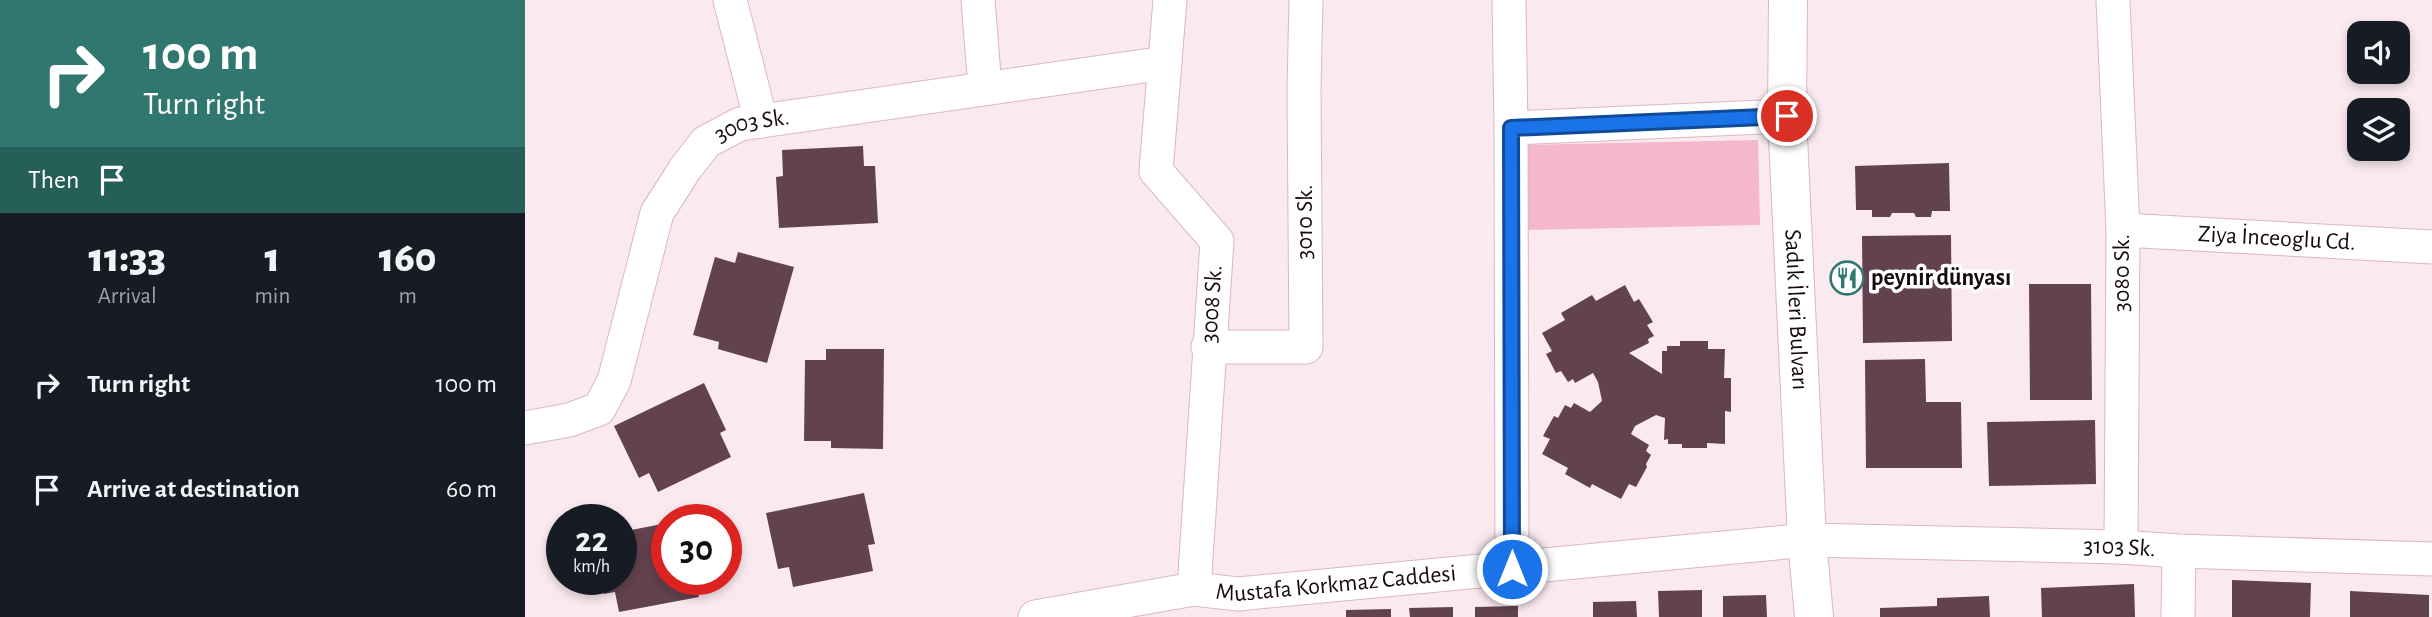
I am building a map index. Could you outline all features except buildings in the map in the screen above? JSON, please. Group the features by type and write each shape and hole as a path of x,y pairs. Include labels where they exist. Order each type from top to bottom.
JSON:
{"main road":[{"name":"Sadık İleri Bulvarı","path":"1788,0 1787,116 1807,540 1814,617"}],"street":[{"path":"730,0 761,121"},
{"path":"978,0 985,88"},
{"name":"3008 Sk.","path":"1170,0 1156,172 1217,241 1194,589"},
{"name":"3010 Sk.","path":"1208,347 1305,347 1306,0"},
{"path":"1509,0 1512,569"},
{"name":"3080 Sk.","path":"2113,0 2123,230 2121,547"},
{"name":"3003 Sk.","path":"525,428 569,420 599,409 614,381 657,213 706,142 740,124 1165,63"},
{"path":"1511,128 1787,116"},
{"name":"Ziya İnceoglu Cd.","path":"2123,230 2432,247"},
{"name":"3103 Sk.","path":"1807,540 2121,547 2432,559"},
{"name":"Mustafa Korkmaz Caddesi","path":"1035,617 1194,589 1239,606 1512,569 1807,540"},
{"path":"2178,617 2179,551"}],"shaded area":[{"path":"1758,140 1760,225 1527,230 1524,145"}],"place":[{"name":"peynir dünyası","path":"1847,278"}],"route":[{"path":"1512,569 1511,128 1787,116"}]}
